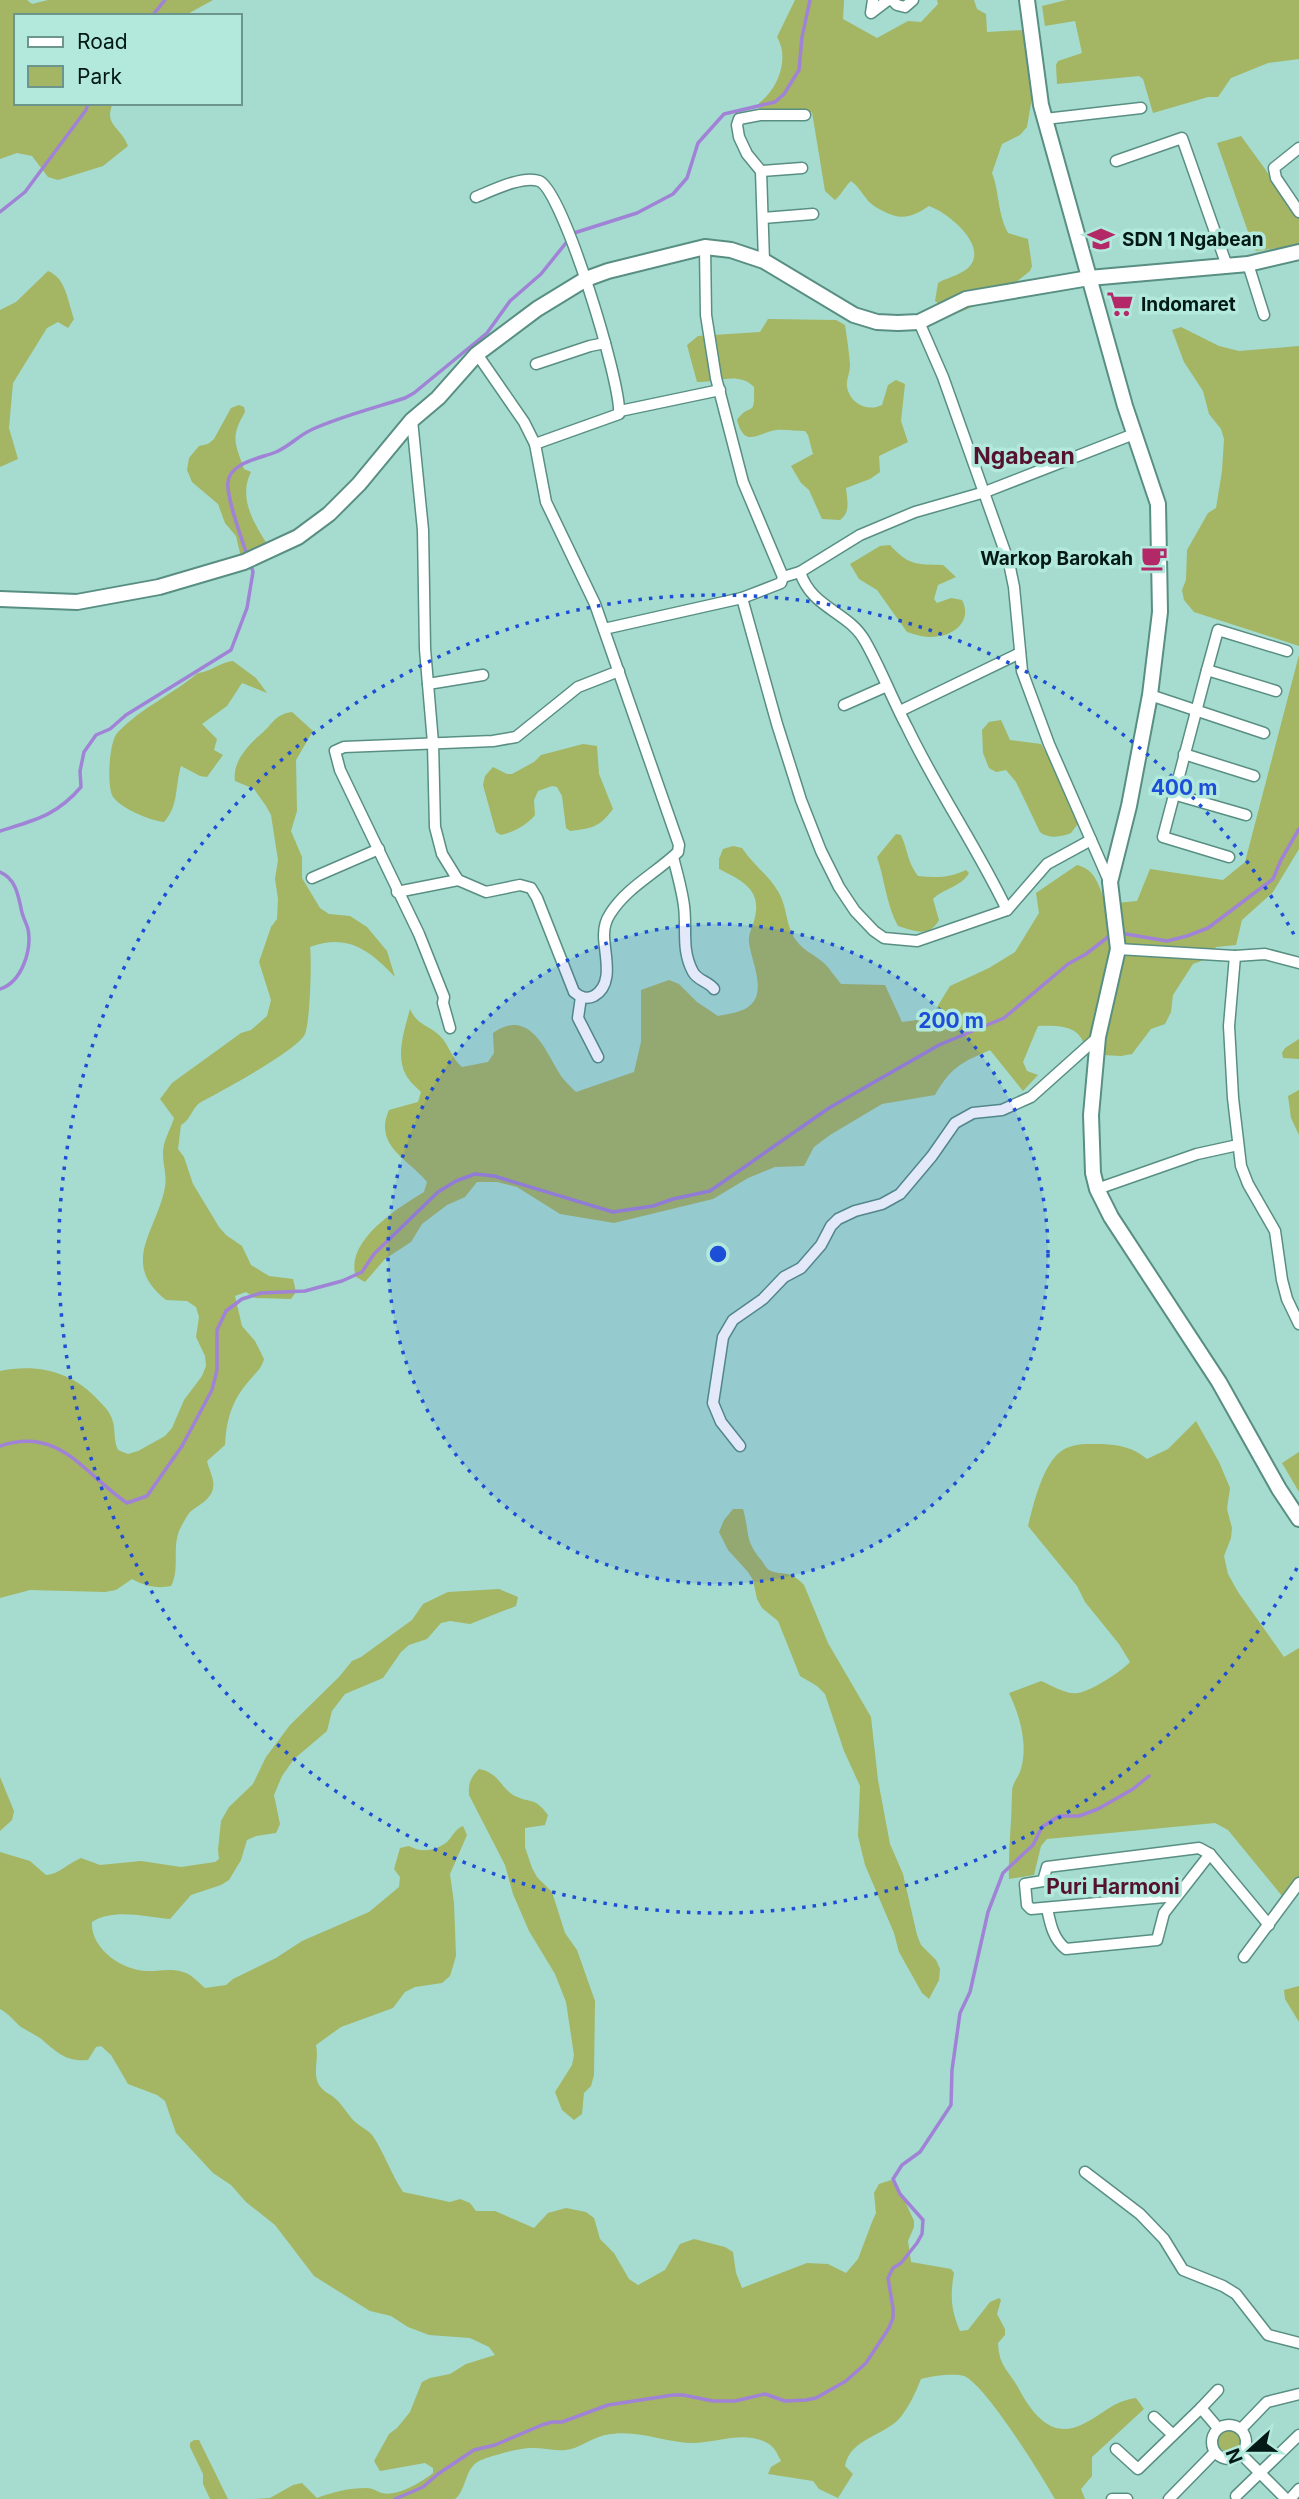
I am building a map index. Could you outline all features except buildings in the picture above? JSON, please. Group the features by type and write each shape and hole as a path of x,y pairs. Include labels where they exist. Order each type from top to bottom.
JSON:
{"street":[{"path":"873,0 871,13 890,0 905,7 913,0"},
{"path":"1027,0 1045,119 1134,434 1158,504 1160,611 1150,695 1129,806 1110,882"},
{"path":"1045,119 1141,108"},
{"path":"764,261 761,171 747,154 737,125 739,119 760,115 805,115"},
{"path":"1116,162 1182,138 1227,266"},
{"path":"1299,148 1274,168 1276,178 1299,212"},
{"path":"761,171 802,168"},
{"path":"476,197 508,185 532,180 539,181 550,190 586,279 605,343 620,411"},
{"path":"763,218 813,214"},
{"path":"604,629 742,598 781,583 783,577 743,482 720,390 706,314 705,247"},
{"path":"0,599 77,601 159,587 249,560 298,537 329,514 359,484 412,420 537,309 586,279 705,247 731,250 764,261 854,316 877,322 919,322 966,299 1089,278 1248,264 1299,252"},
{"path":"1248,264 1264,315"},
{"path":"919,322 943,377 1009,563 1022,671 1040,722 1110,882 1116,938 1098,1037 1091,1115 1091,1155 1097,1189 1111,1217 1219,1382 1299,1519"},
{"path":"536,364 578,349 605,343"},
{"path":"397,892 458,880 486,892 520,885 531,888 574,992 588,998 603,988 607,966 604,935 608,916 625,894 678,852 679,845 595,604 550,511 540,477 536,444 480,357"},
{"path":"536,444 616,416 620,411 720,390"},
{"path":"412,420 423,530 435,827 442,854 458,880"},
{"path":"783,577 800,572 872,530 915,512 985,492 1134,434"},
{"path":"800,572 813,596 861,636 906,726 1007,910"},
{"path":"742,598 777,724 801,800 821,851 855,911 884,938 916,941 1007,910 1047,864 1091,840"},
{"path":"1229,857 1163,837 1195,710 1218,630 1287,651"},
{"path":"900,711 1020,653"},
{"path":"1207,670 1276,691"},
{"path":"450,1028 440,986 419,934 341,770 335,751 344,747 494,741 516,737 578,688 619,671"},
{"path":"428,684 483,675"},
{"path":"844,705 887,686"},
{"path":"1150,695 1264,733"},
{"path":"1184,754 1254,776"},
{"path":"1173,793 1246,816"},
{"path":"312,878 379,849"},
{"path":"673,857 684,908 686,957 694,976 709,983 713,989"},
{"path":"1116,938 1235,956 1265,954 1299,963"},
{"path":"1235,956 1229,1026 1241,1166 1248,1184 1275,1231 1282,1280 1287,1299 1299,1324"},
{"path":"581,997 578,1018 598,1057"},
{"path":"740,1446 721,1422 713,1403 723,1337 733,1320 763,1300 784,1277 801,1268 821,1245 838,1219 882,1204 900,1194 955,1123 973,1113 1002,1110 1031,1097 1098,1037"},
{"path":"1097,1189 1219,1147 1238,1145"},
{"path":"1176,1896 1047,1908 1028,1907 1025,1884 1043,1881 1047,1867 1199,1848 1210,1854 1269,1925"},
{"path":"1047,1908 1052,1931 1061,1947 1070,1949 1157,1940 1162,1917 1210,1854"},
{"path":"1244,1957 1299,1884"},
{"path":"1085,2172 1146,2220 1164,2239 1183,2270 1236,2294 1268,2335 1299,2343"},
{"path":"1116,2449 1138,2469 1218,2390"},
{"path":"1241,2430 1267,2402 1299,2394"},
{"path":"1201,2408 1218,2428"},
{"path":"1154,2417 1172,2434"},
{"path":"1230,2425 1241,2430 1247,2442 1242,2455 1227,2460 1214,2453 1211,2440 1218,2428 1230,2425"},
{"path":"1236,2496 1299,2435"},
{"path":"1169,2499 1214,2453"},
{"path":"1242,2455 1288,2499 1299,2489"},
{"path":"1112,2499 1127,2499"}],"green space":[{"path":"0,0 27,0 32,4 48,0 213,0 188,14 14,14 14,105 112,105 110,116 128,146 103,166 58,180 48,177 32,156 17,153 0,159"},
{"path":"795,0 844,0 843,19 877,38 908,21 921,22 938,4 937,0 974,0 977,9 986,14 987,32 1024,30 1034,86 1027,127 1020,135 1002,144 992,173 1004,225 1008,233 1028,239 1032,266 1030,271 997,297 955,314 935,301 938,283 961,273 972,263 973,246 961,229 945,214 929,206 907,216 889,214 872,204 851,181 835,200 825,191 812,112 760,115 759,103 772,90 780,73 782,54 777,37"},
{"path":"1066,0 1299,0 1299,59 1268,63 1231,78 1218,97 1208,97 1153,113 1143,79 1139,76 1057,84 1058,61 1082,53 1075,21 1045,26 1042,6"},
{"path":"1241,136 1299,218 1299,245 1256,251 1254,249 1217,143"},
{"path":"48,271 63,285 74,319 68,328 58,322 47,328 13,383 9,428 18,459 0,467 0,310 16,302"},
{"path":"768,319 836,320 845,325 850,365 847,387 852,398 860,405 871,408 882,405 888,385 896,380 905,384 901,421 908,442 879,456 880,472 846,488 847,510 840,520 822,519 809,490 801,483 791,466 813,454 805,431 776,430 748,437 740,429 737,420 753,407 754,387 748,382 734,379 697,382 687,345 698,336 760,332"},
{"path":"1181,327 1219,346 1239,351 1299,346 1299,646 1194,612 1184,600 1182,590 1186,580 1187,550 1208,513 1216,508 1224,439 1221,429 1209,414 1203,391 1184,362 1172,330"},
{"path":"239,405 244,407 245,412 237,428 235,440 244,469 251,472 246,494 248,505 256,526 274,555 243,566 236,536 225,523 218,504 192,482 187,470 189,458 199,446 214,439 231,408"},
{"path":"890,545 908,560 919,564 943,565 956,577 938,585 934,599 937,603 951,598 962,600 965,616 958,628 937,637 907,632 877,590 859,579 850,564 880,546"},
{"path":"1299,655 1299,849 1273,892 1242,920 1236,945 1216,947 1206,959 1193,964 1173,995 1171,1012 1165,1024 1151,1029 1132,1054 1085,1054 1081,1038 1070,1029 1038,1026 1023,1062 1027,1071 1038,1075 1023,1091 990,1050 958,1066 935,1095 882,1104 830,1135 814,1147 804,1166 775,1167 748,1178 713,1199 614,1223 560,1214 517,1187 497,1182 477,1182 465,1197 447,1205 422,1224 411,1242 385,1259 365,1282 356,1277 354,1264 366,1238 388,1216 424,1192 427,1182 395,1151 386,1133 385,1122 389,1110 418,1102 421,1092 407,1077 401,1059 410,1009 420,1022 435,1031 462,1067 488,1062 494,1053 493,1033 505,1026 516,1025 525,1028 541,1042 562,1077 576,1092 634,1072 641,1042 641,990 669,980 679,984 697,1002 718,1016 745,1009 756,996 757,978 749,939 756,901 749,888 719,869 723,849 733,846 742,848 775,887 782,898 792,934 798,943 824,963 841,984 885,985 902,1022 924,1019 934,1012 950,986 989,968 1015,952 1039,913 1036,893 1077,865 1089,870 1093,875 1106,904 1137,901 1150,869 1223,880 1245,862"},
{"path":"233,661 256,678 267,693 242,683 227,706 202,724 217,739 214,750 223,755 207,777 181,766 172,809 164,822 121,805 112,795 110,781 111,753 118,732 198,673"},
{"path":"292,712 313,731 296,760 297,811 291,831 302,857 302,878 320,908 329,914 350,916 367,927 387,951 395,977 367,952 347,943 323,943 310,947 310,991 305,1034 274,1060 198,1104 181,1125 178,1149 184,1157 193,1184 219,1227 242,1246 251,1265 269,1276 293,1279 296,1292 291,1299 255,1298 246,1292 235,1296 242,1326 255,1341 264,1359 234,1404 228,1419 225,1445 207,1461 213,1478 212,1492 190,1512 179,1531 171,1586 151,1586 132,1579 116,1590 105,1592 30,1590 0,1598 0,1371 41,1369 78,1383 103,1405 111,1416 118,1450 128,1454 165,1436 206,1366 205,1356 196,1337 199,1317 196,1307 187,1301 166,1300 152,1286 145,1273 145,1246 165,1187 163,1149 174,1118 160,1099 172,1083 241,1033 251,1030 267,1016 271,1000 259,962 271,927 277,919 275,879 278,860 271,815 254,789 235,781 235,774 238,761 251,744 278,717"},
{"path":"1001,720 1010,740 1041,744 1077,819 1077,825 1071,833 1055,837 1040,832 1016,782 1006,770 996,772 989,768 983,753 982,730 989,722"},
{"path":"583,744 597,746 599,774 613,809 603,820 590,828 570,831 566,828 562,796 557,787 552,786 538,791 534,800 535,815 528,822 506,834 496,832 483,785 485,776 493,767 512,774 541,755"},
{"path":"896,834 901,835 918,876 942,877 966,870 969,873 962,881 933,899 939,920 926,931 898,926 891,909 877,857"},
{"path":"1299,1039 1299,1059 1283,1058 1285,1048"},
{"path":"1299,1090 1299,1135 1291,1118 1288,1096"},
{"path":"1196,1421 1230,1488 1227,1509 1232,1528 1224,1556 1228,1574 1284,1657 1299,1648 1299,1892 1292,1884 1282,1896 1228,1830 1215,1823 1047,1839 1041,1846 1034,1875 1009,1879 1012,1789 1020,1772 1024,1752 1020,1721 1009,1693 1041,1681 1064,1691 1078,1693 1106,1680 1130,1662 1085,1602 1077,1586 1028,1526 1041,1481 1053,1459 1069,1447 1086,1444 1114,1445 1131,1449 1147,1459 1168,1449"},
{"path":"1299,1452 1299,1492 1282,1463"},
{"path":"733,1509 743,1509 750,1542 767,1568 794,1576 804,1585 828,1643 871,1717 878,1780 890,1844 903,1874 921,1945 936,1960 940,1969 939,1980 929,1999 922,1993 899,1952 894,1933 865,1865 858,1836 860,1786 844,1751 825,1694 800,1676 778,1621 762,1608 753,1580 728,1550 719,1532"},
{"path":"499,1589 518,1597 516,1606 470,1624 450,1621 441,1623 427,1639 409,1645 401,1652 383,1678 345,1694 332,1711 327,1731 294,1759 282,1776 274,1795 280,1824 276,1833 247,1840 241,1860 229,1880 191,1895 170,1919 130,1914 100,1918 92,1922 97,1941 110,1957 129,1968 179,1971 189,1974 205,1988 226,1985 302,1941 369,1912 399,1887 400,1877 394,1869 400,1848 409,1846 428,1850 438,1847 463,1826 467,1835 450,1874 456,1956 450,1976 442,1983 415,1987 405,1992 393,2008 341,2027 316,2045 316,2074 320,2086 337,2100 356,2123 372,2135 403,2192 450,2202 460,2199 470,2203 476,2211 495,2211 534,2228 548,2213 566,2208 586,2212 594,2218 600,2239 614,2253 629,2279 638,2285 665,2270 680,2244 694,2239 725,2247 733,2252 736,2273 742,2288 807,2263 828,2264 846,2273 858,2259 876,2213 874,2193 879,2184 891,2180 914,2221 908,2241 911,2262 951,2269 954,2273 952,2303 960,2331 968,2330 990,2302 999,2298 1001,2300 997,2314 1005,2329 1005,2335 998,2343 1000,2358 1025,2400 1038,2416 1053,2427 1062,2429 1083,2424 1127,2400 1136,2398 1144,2409 1092,2457 1092,2476 1081,2489 1085,2499 1055,2499 985,2395 964,2376 955,2375 921,2379 912,2400 899,2419 853,2450 845,2466 853,2474 838,2498 819,2489 813,2481 768,2474 771,2467 781,2461 769,2444 760,2440 742,2437 695,2443 617,2433 595,2438 570,2449 528,2448 481,2460 471,2468 455,2499 253,2499 270,2498 302,2483 317,2498 360,2488 388,2494 409,2488 433,2473 433,2468 425,2463 380,2471 374,2461 389,2434 410,2412 422,2382 450,2374 466,2364 495,2355 489,2347 470,2338 429,2335 408,2327 391,2316 370,2311 314,2276 275,2225 246,2202 231,2185 213,2173 176,2133 165,2101 157,2095 128,2084 111,2055 101,2046 96,2047 88,2060 67,2058 21,2027 0,2009 0,1852 30,1861 46,1875 56,1873 81,1858 100,1865 141,1861 181,1867 215,1862 219,1859 221,1821 229,1807 253,1784 266,1757 290,1725 352,1661 412,1620 423,1604 448,1592"},
{"path":"479,1769 496,1777 515,1796 536,1803 548,1815 545,1825 525,1828 525,1847 537,1877 552,1892 565,1933 577,1950 595,2001 594,2075 591,2086 584,2093 582,2114 574,2120 562,2110 555,2092 572,2065 574,2055 566,2002 555,1974 529,1931 513,1894 505,1865 469,1795 471,1780"},
{"path":"0,1777 14,1811 12,1820 0,1831"},
{"path":"1299,1986 1299,2022 1285,1999 1284,1990"},
{"path":"1229,2430 1237,2433 1240,2441 1237,2449 1229,2452 1221,2449 1218,2441 1221,2433"},
{"path":"194,2440 199,2440 228,2499 210,2499 203,2484 203,2474 190,2447"}],"waterway":[{"path":"154,14 165,0"},
{"path":"247,555 228,489 230,475 234,470 247,462 281,450 313,429 414,393 487,333 510,301 541,274 574,233 637,213 673,194 687,178 698,143 724,114 775,102 784,94 799,70 802,37 810,0"},
{"path":"0,212 25,192 87,105"},
{"path":"0,831 44,816 63,805 81,787 80,771 84,752 96,735 110,729 126,715 231,650 247,608 253,572 250,562"},
{"path":"1120,933 1167,941 1208,928 1273,879 1299,829"},
{"path":"0,872 9,878 15,887 29,937 27,955 20,972 14,980 0,989"},
{"path":"0,1446 39,1442 70,1456 127,1503 147,1496 182,1446 212,1390 217,1370 217,1330 226,1311 242,1299 261,1293 305,1291 342,1281 362,1272 374,1254 438,1192 475,1174 494,1176 613,1212 653,1206 710,1191 829,1108 939,1045 1004,1018 1068,964 1112,934"},
{"path":"395,2499 423,2487 474,2450 608,2405 673,2395 713,2401 735,2401 765,2394 785,2401 806,2400 816,2398 846,2381 866,2363 893,2318 888,2278 893,2268 901,2263 922,2234 923,2220 900,2194 893,2179 902,2165 920,2152 951,2105 952,2070 960,2013 970,1992 988,1912 1003,1873 1033,1845 1042,1827 1059,1816 1079,1816 1098,1809 1133,1789 1149,1776"}],"place":[{"name":"SDN 1 Ngabean","path":"1101,239"},
{"name":"Indomaret","path":"1120,304"},
{"name":"Warkop Barokah","path":"1154,558"}],"district":[{"name":"Ngabean","path":"1024,456"},
{"name":"Puri Harmoni","path":"1113,1886"}]}
